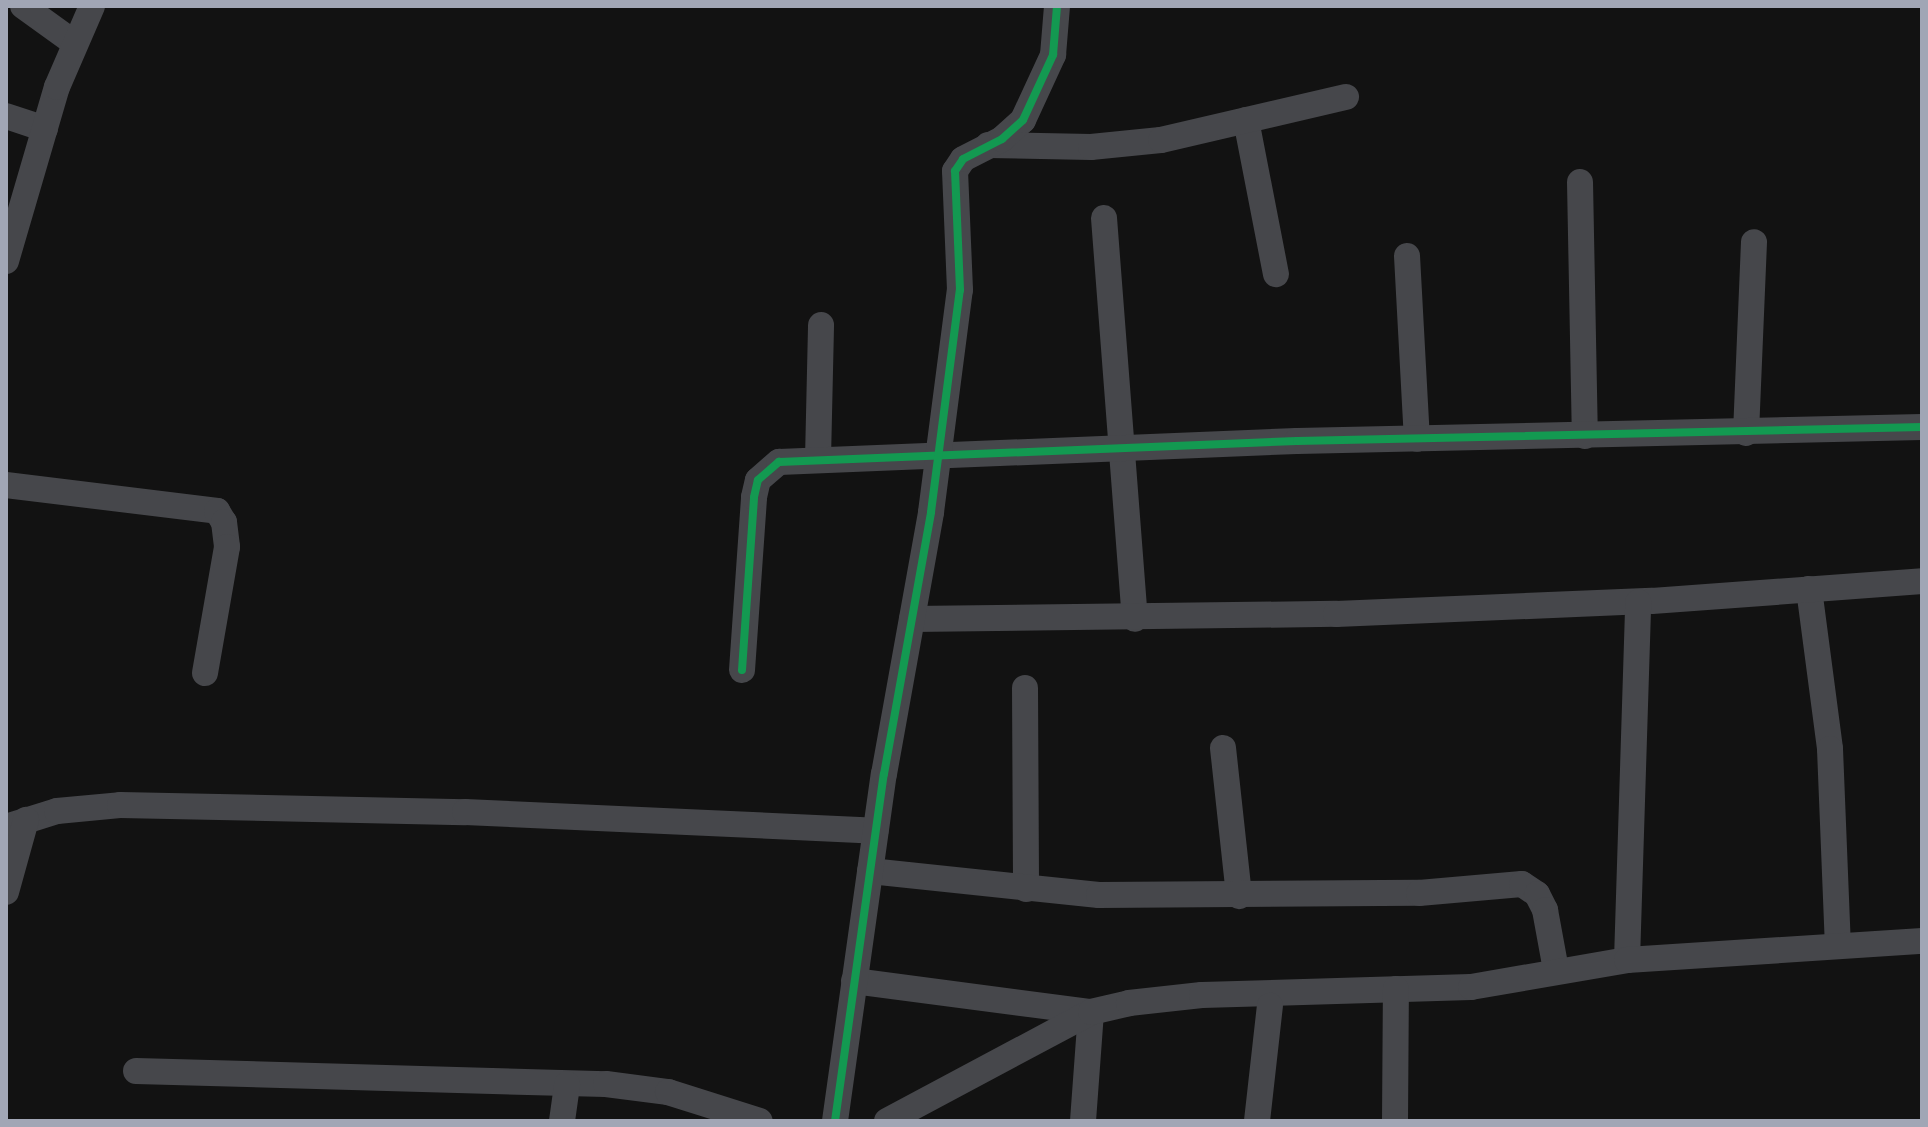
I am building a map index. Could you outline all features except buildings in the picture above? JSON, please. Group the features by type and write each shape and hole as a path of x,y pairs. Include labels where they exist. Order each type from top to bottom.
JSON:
{"street":[{"path":"23,6 73,42"},
{"path":"6,261 73,42 92,6"},
{"path":"835,1121 876,831 938,455 960,290 955,171 963,159 1013,130 1035,100 1053,55 1057,6"},
{"path":"988,145 1129,144 1346,97"},
{"path":"6,116 45,129"},
{"path":"1246,120 1276,274"},
{"path":"1580,182 1585,436"},
{"path":"1104,218 1126,451 1135,619"},
{"path":"1746,433 1754,242"},
{"path":"1407,256 1417,439"},
{"path":"818,459 821,325"},
{"path":"742,670 758,480 779,462 1417,439 1922,427"},
{"path":"6,485 217,511 224,522 227,547 205,673"},
{"path":"912,619 1135,619 1638,602 1922,581"},
{"path":"1809,589 1830,749 1838,946"},
{"path":"1627,960 1638,602"},
{"path":"1025,688 1026,889"},
{"path":"1223,748 1239,896"},
{"path":"6,892 16,824 57,811 120,805 465,812 876,831"},
{"path":"870,871 1026,889 1239,896 1419,893 1522,884 1537,894 1545,910 1556,970"},
{"path":"854,981 1091,1012 1202,995 1471,987 1627,960 1922,941"},
{"path":"1395,1121 1396,989"},
{"path":"1257,1121 1270,1006"},
{"path":"887,1121 1091,1012"},
{"path":"1083,1121 1091,1012"},
{"path":"136,1071 567,1084 668,1092 760,1121"},
{"path":"562,1121 567,1084"}],"cycle path":[{"path":"835,1121 884,774 931,512 960,290 955,171 963,159 1002,139 1023,120 1053,55 1057,6"},
{"path":"742,670 754,497 758,480 779,462 1297,441 1922,427"}]}
